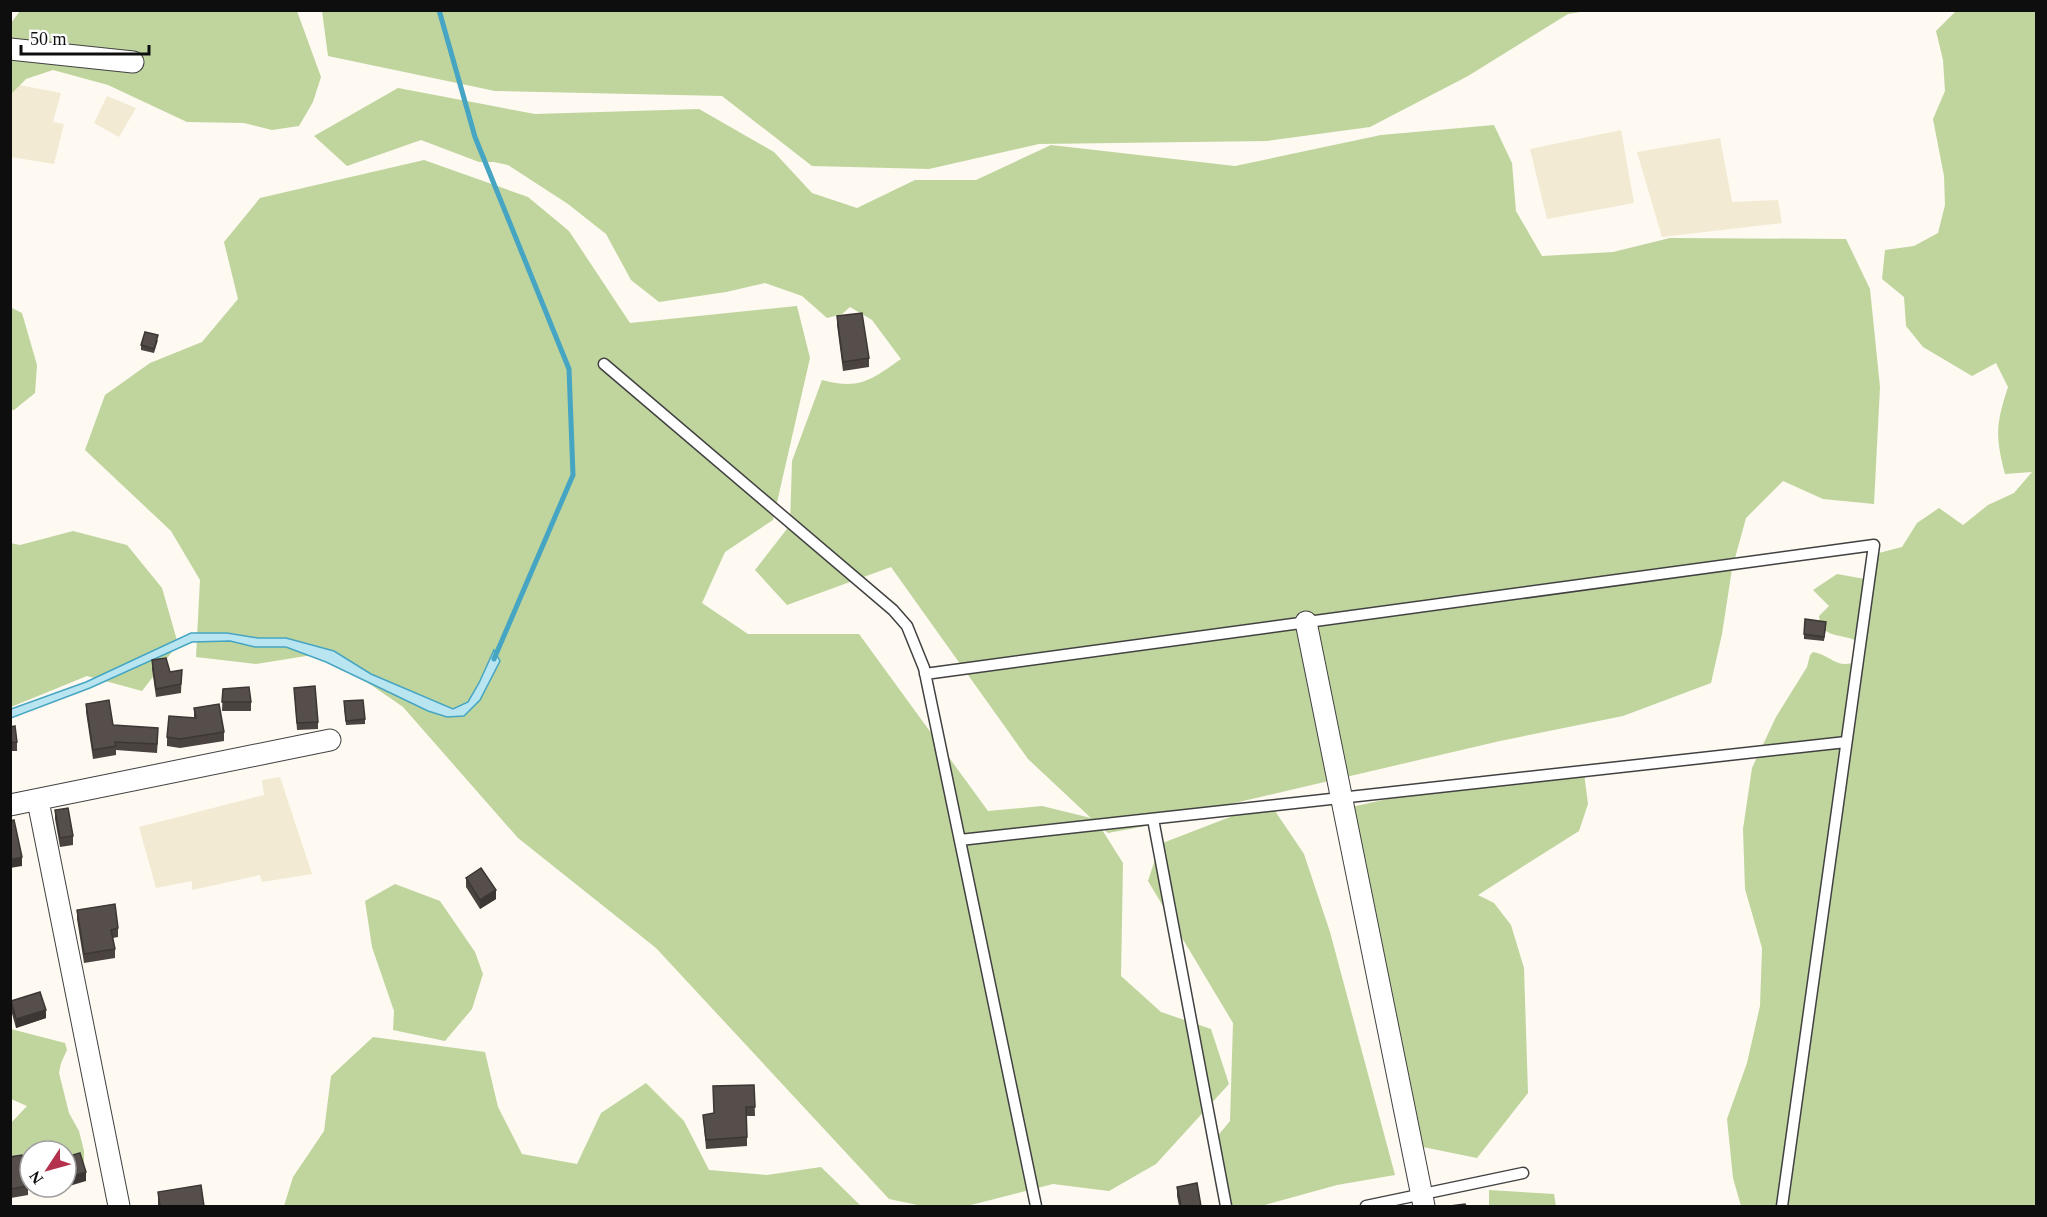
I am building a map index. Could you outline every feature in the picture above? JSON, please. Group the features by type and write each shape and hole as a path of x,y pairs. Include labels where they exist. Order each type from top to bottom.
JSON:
{"street":[{"path":"10,49 134,62"},
{"path":"1305,622 1422,1201"},
{"path":"10,806 330,740"},
{"path":"38,801 119,1206"}],"lane":[{"path":"604,364 894,610 907,626 925,674 1036,1206"},
{"path":"925,674 1874,545 1782,1206"},
{"path":"960,840 1846,742"},
{"path":"1153,819 1226,1206"},
{"path":"1366,1206 1422,1201 1523,1173"}],"shaded area":[{"path":"14,84 61,93 53,122 64,124 54,164 11,157 10,101"},
{"path":"107,96 136,108 119,137 94,123"},
{"path":"1621,130 1634,203 1547,219 1530,149"},
{"path":"1720,138 1732,202 1778,200 1782,223 1662,237 1637,152"},
{"path":"280,777 312,874 262,882 260,875 192,890 192,881 156,888 139,827 264,795 262,780"}],"green space":[{"path":"322,10 1587,11 1568,14 1468,76 1370,127 1267,141 1039,144 929,169 812,166 722,96 495,91 328,56"},
{"path":"20,11 297,11 321,77 313,102 299,126 272,130 244,123 187,122 108,85 53,70 26,79 11,94 11,23"},
{"path":"1956,11 2036,11 2036,1206 1741,1206 1733,1178 1727,1119 1747,1063 1760,1006 1762,948 1745,889 1743,829 1752,768 1776,717 1807,667 1810,655 1813,652 1819,653 1845,664 1857,660 1857,641 1833,634 1824,628 1819,616 1829,606 1813,590 1837,574 1865,579 1875,554 1902,547 1917,523 1939,508 1963,525 1988,505 2014,493 2032,472 2005,474 1998,430 2008,387 1996,363 1972,376 1923,347 1906,326 1904,297 1882,279 1885,250 1914,246 1938,233 1945,205 1944,176 1933,119 1945,91 1943,60 1936,31"},
{"path":"398,88 535,114 699,109 774,152 812,193 857,208 915,180 976,180 1051,145 1235,166 1381,135 1494,125 1512,163 1516,211 1542,256 1613,252 1670,238 1846,239 1870,289 1880,387 1874,504 1823,499 1783,481 1746,518 1732,569 1722,634 1711,683 1623,716 1500,741 1226,805 1195,817 1108,833 1099,825 1123,863 1121,976 1161,1012 1211,1029 1229,1084 1156,1164 1109,1191 1053,1184 967,1206 922,1206 889,1199 656,948 518,838 403,707 325,653 256,664 196,657 200,580 171,531 85,450 105,395 150,363 202,342 238,299 224,242 260,198 424,160 528,197 569,231 630,323 797,306 810,358 773,520 725,552 702,603 748,634 859,634 988,811 1042,806 1091,818 1028,759 891,567 787,605 755,570 790,525 792,461 822,380 846,384 864,381 873,378 901,359 872,320 850,307 842,314 827,318 802,296 765,283 726,292 659,302 631,280 606,234 568,204 508,165 479,162 421,140 347,166 314,136"},
{"path":"10,307 22,313 37,365 35,393 14,410 10,410"},
{"path":"73,531 127,545 162,588 178,644 142,691 87,676 11,707 10,543 20,545"},
{"path":"1584,773 1588,804 1579,831 1478,895 1494,903 1511,925 1524,968 1528,1093 1477,1158 1413,1145 1347,808 1432,789"},
{"path":"1269,802 1304,854 1330,932 1395,1175 1337,1185 1261,1206 1224,1206 1211,1144 1230,1121 1233,1023 1148,881 1160,844"},
{"path":"395,884 440,901 475,952 483,974 472,1009 445,1041 393,1030 394,1011 372,947 365,901"},
{"path":"10,1018 11,1029 65,1043 67,1050 59,1073 69,1113 79,1131 84,1151 84,1172 78,1173 78,1139 18,1139 18,1164 11,1170 11,1123 27,1106 11,1099"},
{"path":"373,1037 485,1052 498,1107 522,1154 577,1164 601,1113 646,1083 684,1121 709,1170 767,1175 821,1167 861,1206 284,1206 293,1177 324,1131 331,1076"},
{"path":"1489,1190 1554,1194 1556,1206 1489,1206"}],"water":[{"path":"191,633 227,633 258,638 286,638 334,651 371,674 453,709 468,702 494,650 500,661 480,700 464,716 447,717 428,711 326,662 286,647 255,647 230,641 192,642 90,688 11,718 11,709 86,682"}],"building":[{"path":"862,313 869,358 843,362 837,316"},
{"path":"145,332 158,335 154,349 141,345"},
{"path":"1805,619 1826,622 1824,637 1804,634"},
{"path":"166,658 170,672 182,670 181,684 156,689 152,660"},
{"path":"315,686 318,722 297,723 294,688"},
{"path":"249,687 251,702 222,702 223,689"},
{"path":"109,700 113,725 158,728 157,744 115,742 116,746 93,750 86,704"},
{"path":"363,700 365,719 346,721 344,701"},
{"path":"219,704 224,732 180,739 167,737 169,716 196,718 194,708"},
{"path":"15,726 17,742 10,743 10,727"},
{"path":"68,808 73,836 60,838 55,810"},
{"path":"14,820 22,857 10,860 10,821"},
{"path":"481,868 496,890 480,900 466,878"},
{"path":"115,904 118,928 111,930 115,949 84,954 77,910"},
{"path":"40,992 46,1010 16,1019 11,1001"},
{"path":"754,1085 755,1107 746,1107 747,1137 706,1140 703,1115 714,1113 713,1086"},
{"path":"80,1153 86,1172 78,1174 78,1154"},
{"path":"18,1156 18,1188 11,1189 10,1184 10,1157"},
{"path":"1197,1183 1201,1206 1181,1206 1177,1187"},
{"path":"201,1185 204,1206 160,1206 158,1192"}],"waterway":[{"path":"439,10 475,137 569,369 573,475 494,659"}]}
